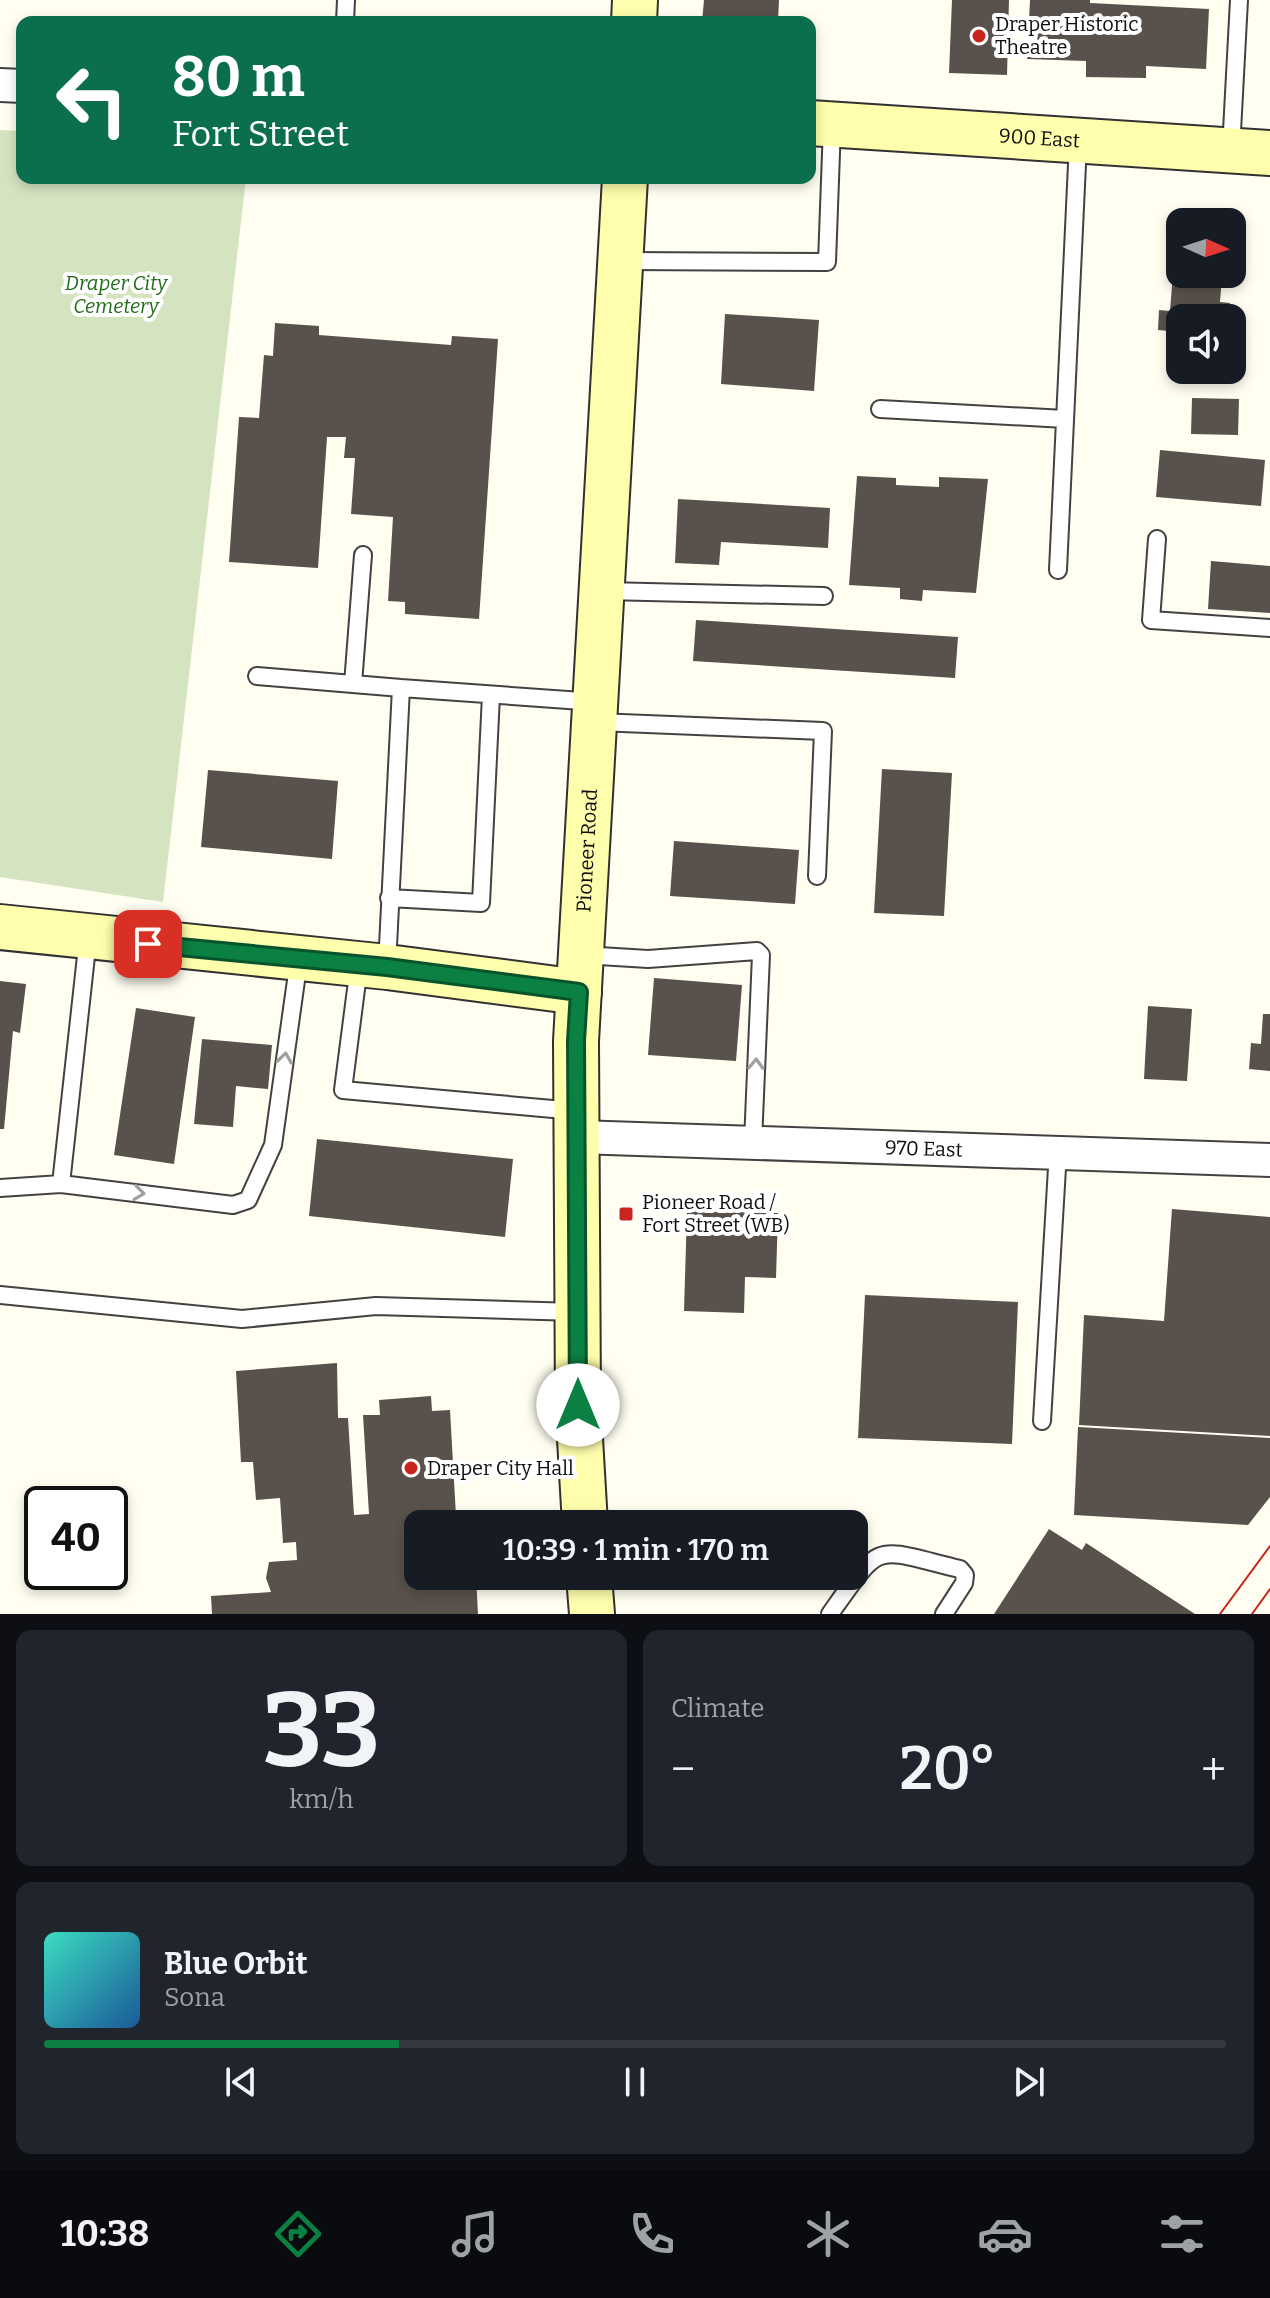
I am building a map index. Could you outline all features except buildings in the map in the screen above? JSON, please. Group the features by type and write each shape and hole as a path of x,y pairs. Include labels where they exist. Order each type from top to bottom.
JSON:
{"street":[{"name":"900 East","path":"821,123 1250,152"},
{"name":"Pioneer Road","path":"584,1510 578,1405 576,1041 625,184"},
{"path":"0,927 373,966 580,973"},
{"name":"970 East","path":"578,1124 753,1142 1270,1160"},
{"path":"590,1590 592,1614"}],"lane":[{"path":"1239,0 1250,152"},
{"path":"620,261 827,262 821,123"},
{"path":"1058,570 1078,141"},
{"path":"880,409 1065,419"},
{"path":"1157,539 1151,620 1270,628"},
{"path":"353,684 363,555"},
{"path":"603,591 824,596"},
{"path":"257,676 491,695 596,712 823,731 817,876"},
{"path":"401,688 389,898 343,1090 578,1124"},
{"path":"389,898 481,903 491,695"},
{"path":"61,1184 88,938"},
{"path":"580,973 648,959 757,951 761,955 753,1142"},
{"path":"0,1188 61,1184 233,1205 248,1200 273,1145 299,959"},
{"path":"1042,1421 1058,1151"},
{"path":"0,1295 242,1319 294,1317 376,1306 579,1312"},
{"path":"830,1614 868,1560 889,1553 960,1569 965,1575 964,1583 944,1614"}],"green space":[{"name":"Draper City Cemetery","path":"0,130 16,131 16,184 245,184 163,902 0,877"}],"tram line":[{"path":"1220,1614 1270,1546"},
{"path":"1252,1614 1270,1589"}],"place":[{"name":"Draper Historic Theatre","path":"979,36"},
{"name":"Pioneer Road / Fort Street (WB)","path":"626,1214"},
{"name":"Draper City Hall","path":"411,1468"}],"route":[{"path":"148,944 387,967 579,992 576,1041 578,1405"}]}
